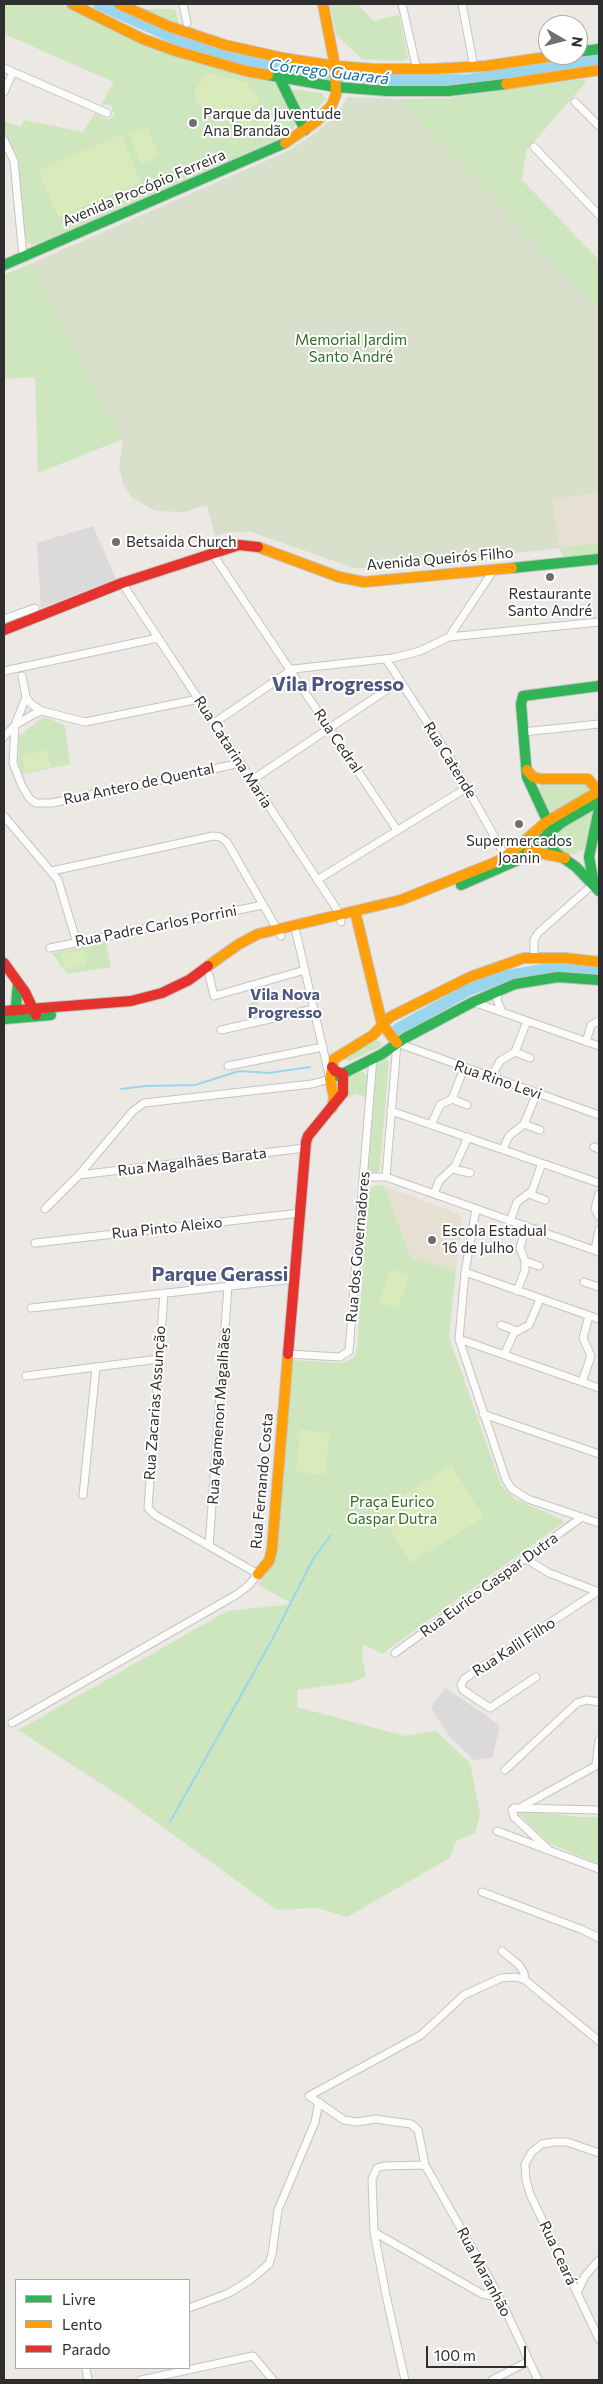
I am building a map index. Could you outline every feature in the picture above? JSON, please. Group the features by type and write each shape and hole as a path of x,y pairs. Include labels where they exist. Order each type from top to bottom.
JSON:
{"main road":[{"path":"72,4 144,39 176,51 280,79 474,67 538,58"},
{"path":"119,4 168,26 225,45 283,58 335,76 388,91 448,91 483,88 599,70"},
{"path":"322,4 335,76"},
{"name":"Avenida Procópio Ferreira","path":"4,265 266,152 305,130 335,100 335,76"},
{"path":"280,79 305,130"},
{"name":"Avenida Queirós Filho","path":"4,630 122,583 239,545 251,546 339,577 364,582 599,559"},
{"path":"597,885 552,848 547,834 546,822 529,784 521,699 528,695 599,686"},
{"path":"4,1019 16,1014 131,1001 162,993 189,980 248,939 403,906 490,874 508,861 546,822 599,791 588,780 541,779 533,777 527,770"},
{"path":"534,795 541,779"},
{"path":"508,861 529,851 547,834 599,802"},
{"path":"597,885 590,852 599,809"},
{"path":"529,851 580,859 590,852"},
{"path":"356,915 382,1024 397,1043"},
{"path":"35,1012 145,1006 183,991 252,945 279,932 296,932 341,918"},
{"path":"332,1109 334,1097 330,1079 334,1060 341,1052 373,1035 390,1017 475,974 510,962 534,958 566,958 599,962"},
{"path":"4,963 35,1012"},
{"path":"330,1079 360,1065 397,1043 498,990 529,981 558,977 599,980"},
{"path":"16,1014 18,983"},
{"path":"4,1011 16,1014"},
{"path":"332,1067 343,1074"},
{"name":"Rua Fernando Costa","path":"258,1574 269,1561 272,1549 305,1148 308,1136 343,1095 343,1074"}],"street":[{"path":"183,4 187,23"},
{"path":"402,4 417,70"},
{"path":"462,4 474,67"},
{"path":"4,68 107,113"},
{"path":"4,92 13,72"},
{"path":"576,102 599,126"},
{"path":"4,140 14,161 23,257"},
{"path":"534,147 599,215"},
{"name":"Rua Cedral","path":"212,553 397,830"},
{"path":"449,637 493,570"},
{"path":"478,572 483,585"},
{"name":"Rua Catarina Maria","path":"122,583 199,698 341,918"},
{"path":"4,619 35,608"},
{"path":"214,723 290,670 386,659 420,651 449,637 599,622"},
{"path":"4,671 158,638"},
{"name":"Rua Catende","path":"386,659 468,788 508,861"},
{"path":"22,676 26,697 31,704 42,711 85,722 199,698"},
{"path":"252,780 400,681"},
{"path":"15,725 26,697"},
{"path":"4,737 15,725 42,711"},
{"path":"523,732 599,724"},
{"name":"Rua Antero de Quental","path":"15,725 14,770 27,796 36,803 52,803 241,763"},
{"path":"588,780 599,780"},
{"path":"317,880 468,788"},
{"path":"4,816 52,871 61,886 77,943"},
{"path":"52,871 217,836 227,842 279,932"},
{"path":"534,958 534,940 538,932 597,885"},
{"name":"Rua Padre Carlos Porrini","path":"50,948 263,905"},
{"path":"45,1209 79,1175 133,1111 144,1104 312,1084 330,1079 296,932"},
{"path":"209,975 214,996 305,970"},
{"path":"498,990 497,1000 502,1012"},
{"path":"473,1002 599,1046"},
{"path":"221,1030 314,1009"},
{"path":"491,1077 500,1061 515,1052 527,1021"},
{"path":"586,1042 591,1025 599,1021"},
{"name":"Rua Rino Levi","path":"397,1043 537,1094 599,1114"},
{"name":"Rua dos Governadores","path":"386,1177 397,1043"},
{"path":"228,1066 323,1048 332,1053 341,1052"},
{"path":"515,1052 530,1058"},
{"name":"Rua dos Governadores","path":"288,1354 340,1357 349,1351 373,1058"},
{"path":"360,1065 372,1080"},
{"path":"452,1099 464,1068"},
{"path":"503,1150 510,1136 524,1124 537,1094"},
{"path":"431,1125 441,1103 452,1099 467,1105"},
{"path":"391,1111 599,1183"},
{"path":"524,1124 540,1130"},
{"path":"434,1194 439,1182 453,1169 468,1137"},
{"name":"Rua Magalhães Barata","path":"79,1175 305,1148"},
{"path":"510,1221 517,1202 532,1192 542,1163"},
{"path":"453,1169 470,1173"},
{"path":"364,1177 386,1177 597,1251 599,1230"},
{"path":"529,1194 545,1200"},
{"path":"599,1194 595,1209 599,1217"},
{"path":"476,1209 465,1272 459,1339 506,1480 512,1489 528,1499 599,1523"},
{"name":"Rua Pinto Aleixo","path":"35,1243 300,1213"},
{"path":"517,1290 525,1270 525,1261 520,1248 526,1226"},
{"path":"525,1261 539,1266"},
{"path":"465,1272 599,1320"},
{"path":"31,1308 294,1279"},
{"path":"584,1282 599,1286"},
{"name":"Rua Agamenon Magalhães","path":"209,1546 228,1286"},
{"name":"Rua Zacarias Assunção","path":"164,1293 148,1502 150,1512 209,1546"},
{"path":"504,1355 512,1336 529,1325 540,1298"},
{"path":"582,1382 590,1352 583,1338 590,1316"},
{"path":"501,1325 517,1331"},
{"path":"459,1339 599,1388"},
{"path":"590,1352 599,1355"},
{"path":"26,1376 159,1359"},
{"path":"83,1495 96,1368"},
{"path":"483,1414 599,1454"},
{"name":"Rua Eurico Gaspar Dutra","path":"395,1653 582,1518"},
{"path":"209,1546 258,1574"},
{"path":"526,1559 549,1573 598,1592"},
{"name":"Rua Fernando Costa","path":"12,1723 236,1595 248,1586 258,1574"},
{"name":"Rua Kalil Filho","path":"536,1677 490,1708 469,1694 461,1686 464,1679 598,1592"},
{"path":"504,1770 577,1703 586,1700 599,1702"},
{"path":"521,1807 598,1764 599,1740"},
{"path":"548,1849 514,1817 512,1810 514,1808 599,1810"},
{"path":"497,1831 599,1870"},
{"path":"482,1892 583,1930 599,1938"},
{"path":"502,1951 519,1965 525,1980 599,2041"},
{"name":"Rua Maranhão","path":"525,1980 516,1977 501,1978 478,1987 454,2004 421,2035 309,2096 344,2120 350,2122 376,2119 411,2124 420,2136 425,2165 498,2297 538,2380"},
{"path":"190,2308 229,2293 250,2280 269,2264 278,2210 315,2122 319,2102"},
{"name":"Rua Ceará","path":"599,2153 567,2142 554,2142 542,2144 532,2152 525,2164 526,2180 530,2194 599,2339"},
{"path":"406,2380 386,2295 374,2232 372,2178 374,2173 384,2166 425,2165"},
{"path":"374,2232 482,2294 498,2297"},
{"path":"577,2293 585,2276 599,2260"},
{"path":"190,2366 253,2356 273,2380"},
{"path":"492,2380 529,2361"},
{"path":"141,2380 166,2370"}],"shaded area":[{"path":"599,493 599,543 559,548 553,499"},
{"path":"93,526 116,579 41,608 37,543"},
{"name":"Escola Estadual 16 de Julho","path":"384,1186 459,1214 462,1222 456,1270 411,1258"},
{"path":"445,1688 500,1727 492,1758 474,1760 448,1735 431,1707"}],"green space":[{"name":"Parque da Juventude Ana Brandão","path":"4,4 61,4 137,40 276,82 298,125 272,142 37,244 28,244 25,238 17,156 4,133 4,121 21,127 24,120 83,132 95,113 108,120 114,116 111,105 101,105 114,82 4,34"},
{"path":"330,4 357,4 375,22 376,20 399,15 408,58 402,61 362,59 336,35"},
{"path":"139,9 173,9 176,11 179,24"},
{"path":"214,74 248,83 260,102 238,116 235,113 226,120 204,110 196,100 194,91 205,75"},
{"path":"583,79 586,82 526,151 522,180 599,260 599,309 397,99 447,98"},
{"path":"292,89 322,93 326,99 306,120 290,91"},
{"name":"Memorial Jardim Santo André","path":"348,97 397,99 599,309 599,493 553,499 559,548 386,569 354,568 251,532 230,532 215,536 207,505 184,512 155,511 133,498 124,486 119,467 123,439 30,264 288,151 317,132 338,112"},
{"path":"257,108 260,110 260,114 247,128 241,124 246,116"},
{"path":"270,115 275,118 276,123 259,134 255,132 256,126"},
{"path":"147,127 160,156 142,164 129,135"},
{"path":"121,134 141,182 58,217 38,170"},
{"path":"30,264 123,439 38,473 35,377 4,379 4,275"},
{"path":"599,543 599,554 568,557 563,556 559,548"},
{"path":"44,716 65,726 70,764 22,774 18,761 19,736"},
{"path":"47,750 51,767 25,772 22,756"},
{"path":"543,783 588,783 594,790 549,814 536,794 538,788"},
{"path":"591,811 593,814 586,846 583,850 573,854 558,852 551,842 552,834"},
{"path":"106,942 111,967 67,974 52,953"},
{"path":"84,950 86,965 64,969 61,954"},
{"path":"255,987 260,1014 251,1019 248,1004 253,1002 250,988"},
{"path":"378,1040 381,1043 380,1047 350,1061 345,1060 346,1055"},
{"path":"385,1058 389,1062 380,1167 379,1172 375,1173 368,1168 377,1064"},
{"path":"358,1071 363,1072 367,1076 366,1100 363,1096 355,1094 344,1101 347,1077"},
{"name":"Praça Eurico Gaspar Dutra","path":"375,1185 384,1186 411,1258 456,1270 449,1337 501,1485 515,1499 564,1522 382,1654 363,1644 362,1656 366,1676 354,1682 298,1690 297,1707 405,1736 436,1731 470,1763 480,1814 475,1833 456,1841 450,1858 347,1917 317,1908 277,1910 120,1796 18,1730 227,1611 293,1604 258,1585 272,1564 278,1549 292,1360 343,1363 354,1357 357,1349 368,1191"},
{"path":"390,1269 409,1275 398,1309 379,1303"},
{"path":"300,1429 330,1433 325,1475 296,1472"},
{"name":"Praça Eurico Gaspar Dutra","path":"451,1465 484,1517 411,1563 378,1511"},
{"path":"521,1810 578,1817 599,1817 599,1864 549,1843 517,1812"}],"waterway":[{"name":"Córrego Guarará","path":"99,4 177,39 236,58 279,68 375,81 469,80 599,60"},
{"path":"398,1029 470,989 503,977 554,968 599,971"},
{"path":"121,1089 145,1086 195,1085 239,1071 269,1073 310,1067"},
{"path":"170,1822 273,1638 313,1559 331,1535"}],"traffic: fast":[{"path":"588,51 599,49"},
{"path":"268,75 336,87 388,91 448,91 506,84"},
{"path":"280,79 305,130"},
{"path":"4,265 285,143"},
{"path":"512,568 599,559"},
{"path":"599,686 523,696 521,704 527,777 546,818 549,842 555,852 576,867 599,891"},
{"path":"461,885 518,860 561,823 599,801"},
{"path":"594,884 589,857 599,809"},
{"path":"338,1076 382,1054 405,1038 473,1002 515,984 558,977 599,980"},
{"path":"15,1017 18,983"},
{"path":"4,1019 51,1015"}],"traffic: slow":[{"path":"72,4 143,39 176,51 246,71 268,75"},
{"path":"119,4 168,26 225,45 283,58 335,66 375,69 432,69 486,66 538,58"},
{"path":"285,143 317,121 332,105 336,94 335,66 323,4"},
{"path":"506,84 599,70"},
{"path":"258,547 339,577 364,582 512,568"},
{"path":"527,770 533,777 541,779 588,779 599,792"},
{"path":"208,966 239,944 258,934 401,900 496,862 512,852 546,822 599,791"},
{"path":"529,851 565,858"},
{"path":"355,911 382,1024 397,1043"},
{"path":"332,1108 334,1097 330,1079 334,1059 373,1035 390,1017 470,977 524,958 565,958 599,962"},
{"path":"258,1574 269,1561 272,1549 288,1354"}],"traffic: jam":[{"path":"4,630 122,583 239,545 258,547"},
{"path":"4,963 25,992 36,1015"},
{"path":"4,1011 131,1001 162,993 189,980 208,966"},
{"path":"288,1354 306,1142 308,1136 343,1093 343,1074 335,1071 332,1067"}],"place":[{"name":"Parque da Juventude Ana Brandão","path":"193,123"},
{"name":"Betsaida Church","path":"116,542"},
{"name":"Restaurante Santo André","path":"550,577"},
{"name":"Supermercados Joanin","path":"519,824"},
{"name":"Escola Estadual 16 de Julho","path":"432,1240"}],"district":[{"name":"Vila Progresso","path":"338,684"},
{"name":"Vila Nova Progresso","path":"285,1004"},
{"name":"Parque Gerassi","path":"220,1274"}]}
